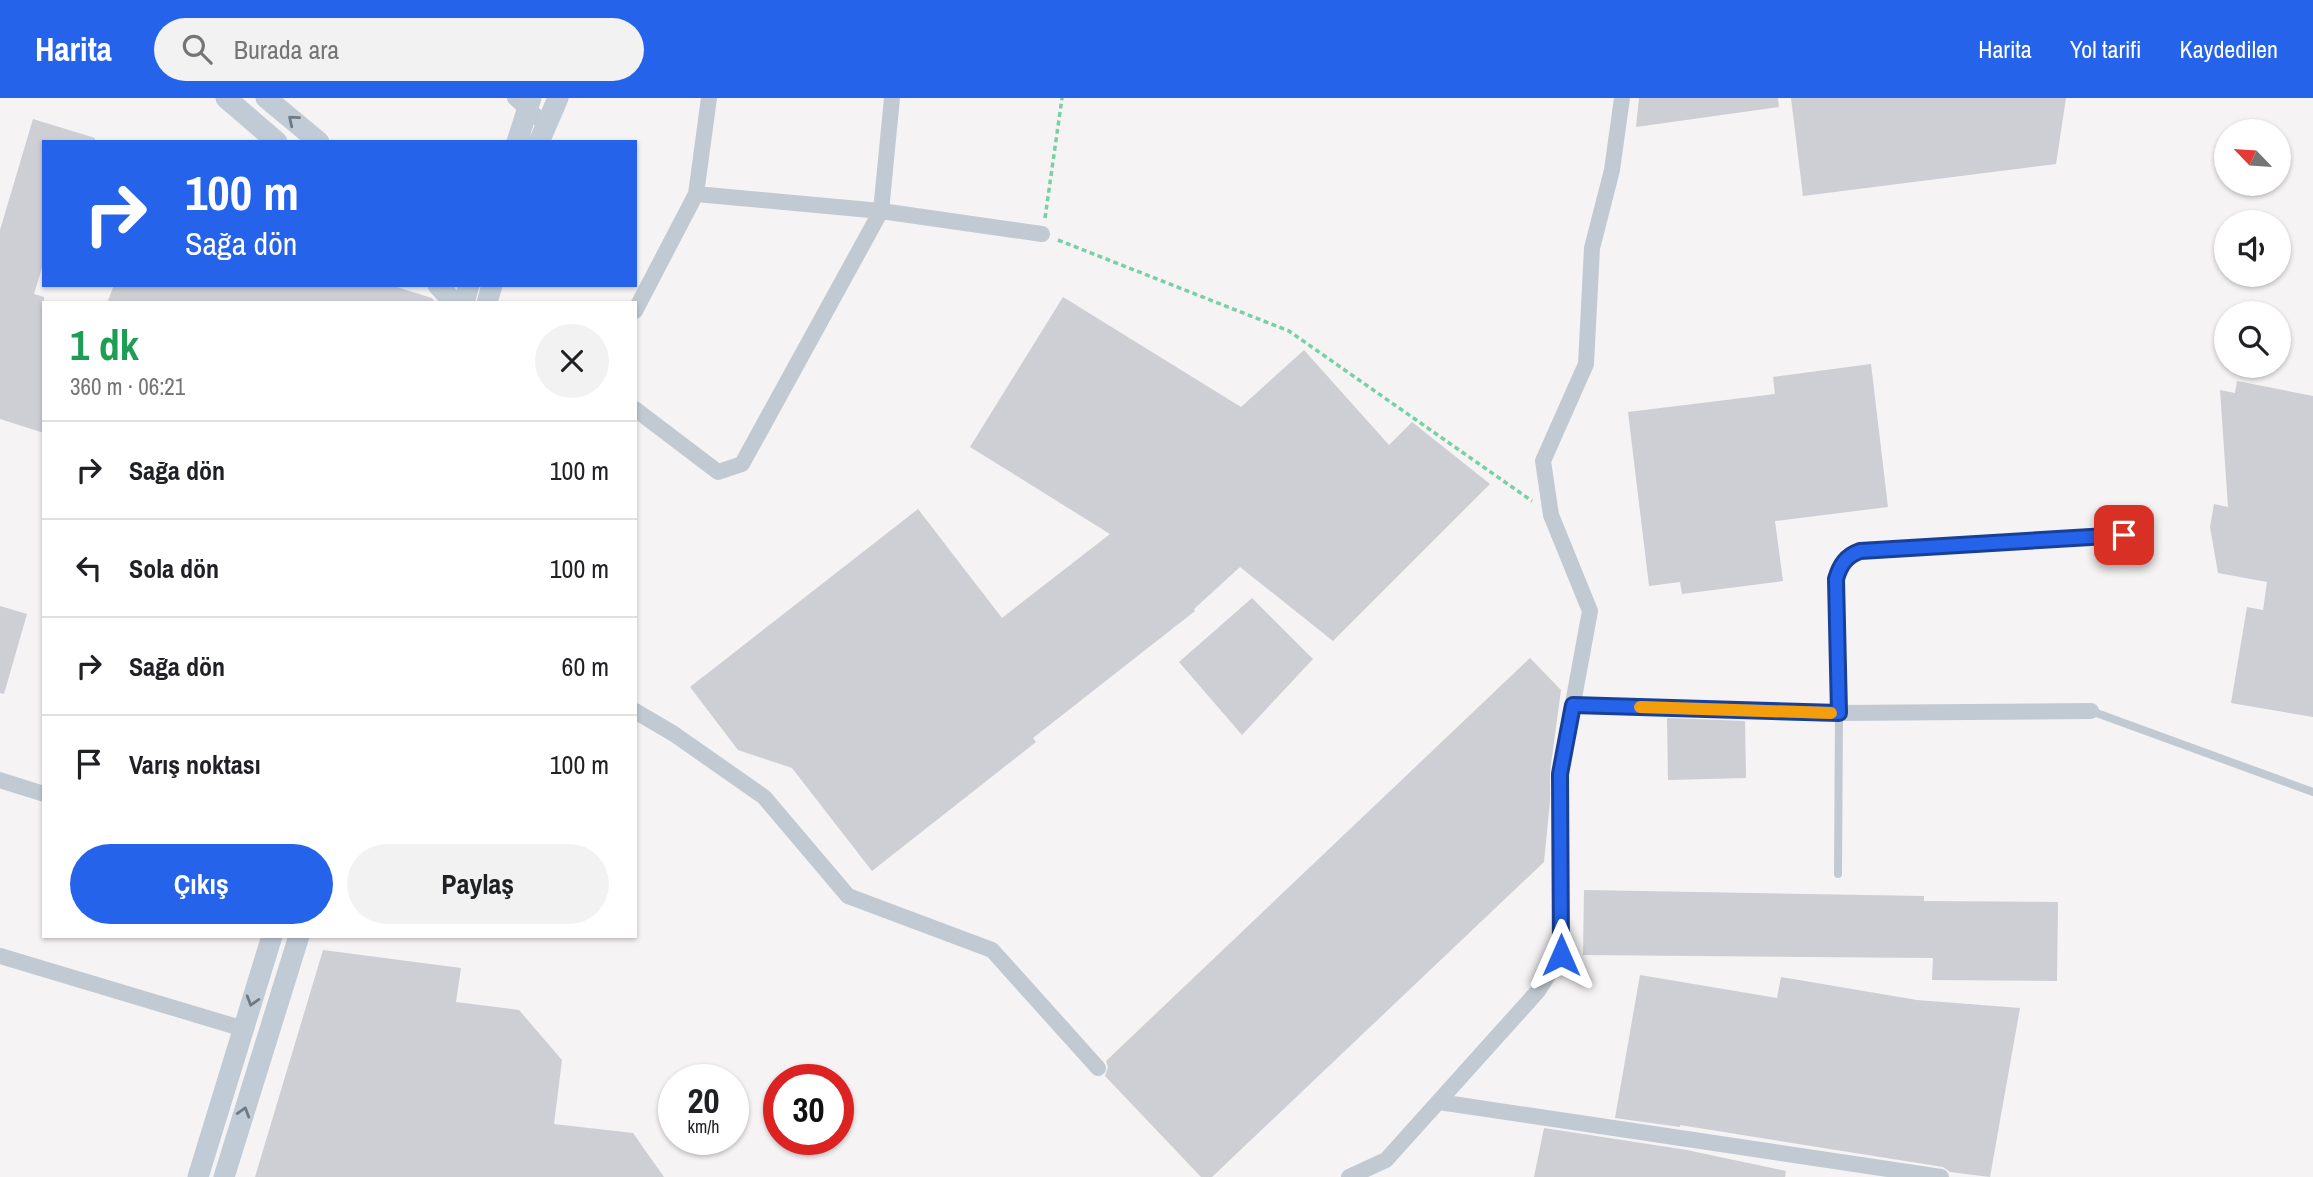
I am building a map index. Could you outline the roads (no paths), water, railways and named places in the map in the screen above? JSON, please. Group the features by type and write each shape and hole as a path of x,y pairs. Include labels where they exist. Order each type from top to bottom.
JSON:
{"street":[{"path":"226,98 275,140"},
{"path":"266,98 317,140"},
{"path":"542,133 558,98"},
{"path":"637,307 696,194 709,98"},
{"path":"637,411 718,472 741,464 881,211 892,98"},
{"path":"1349,1177 1386,1160 1538,991 1561,955 1560,774 1590,611 1551,515 1543,461 1586,364 1592,248 1612,170 1622,98"},
{"path":"525,102 542,133"},
{"path":"517,140 525,102"},
{"path":"696,194 881,211 1042,234"},
{"path":"440,287 452,301"},
{"path":"1839,713 1836,579 1843,562 1854,553 2124,535"},
{"path":"1573,705 1839,713 2091,711"},
{"path":"637,712 674,734 764,797 848,896 992,950 1098,1068"},
{"path":"0,780 42,792"},
{"path":"198,1177 271,938"},
{"path":"224,1177 298,938"},
{"path":"0,956 244,1029"},
{"path":"1439,1102 1941,1177"}],"lane":[{"path":"2091,711 2313,792"},
{"path":"1838,874 1839,713"}]}
